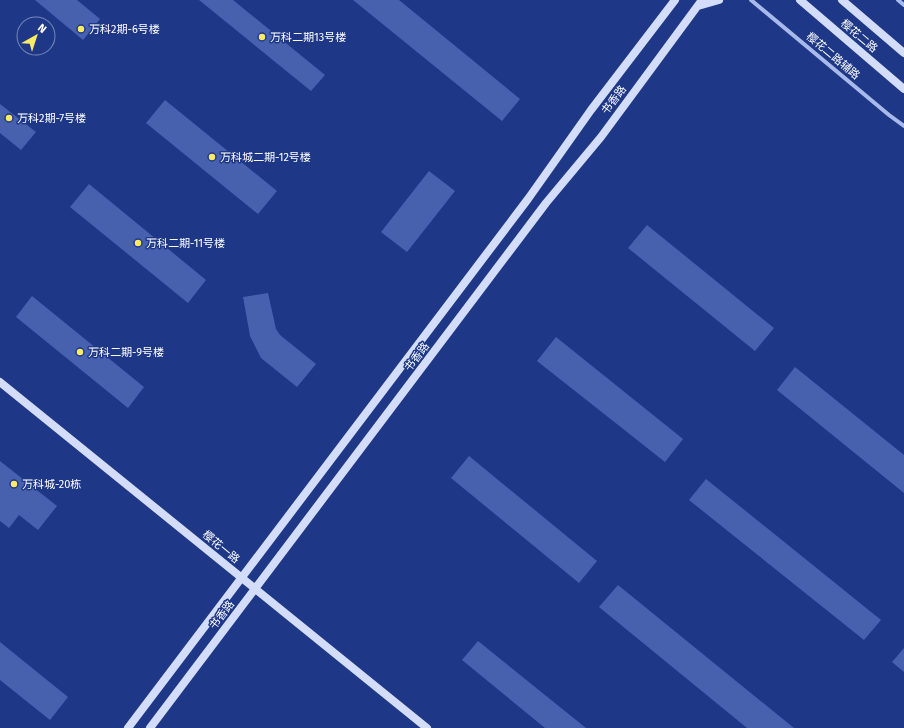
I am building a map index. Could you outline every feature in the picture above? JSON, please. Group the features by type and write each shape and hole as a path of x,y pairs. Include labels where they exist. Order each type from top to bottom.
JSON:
{"street":[{"name":"书香路","path":"128,728 528,199 591,110 675,0"},
{"path":"700,3 719,0"},
{"name":"樱花二路辅路","path":"751,0 904,126"},
{"name":"樱花二路","path":"798,0 904,89"},
{"name":"樱花二路","path":"842,0 904,53"},
{"path":"898,0 904,5"},
{"name":"书香路","path":"150,728 546,203 601,137 700,3"},
{"name":"樱花一路","path":"0,382 427,728"}],"building":[{"name":"万科2期-6号楼","path":"35,0 77,0 100,19 83,40"},
{"name":"万科二期13号楼","path":"199,0 233,0 325,75 311,91"},
{"path":"353,0 399,0 520,99 502,121"},
{"name":"万科城二期-12号楼","path":"165,100 277,191 258,214 146,123"},
{"name":"万科2期-7号楼","path":"0,104 36,132 21,150 0,133"},
{"path":"429,171 455,191 407,252 381,232"},
{"name":"万科二期-11号楼","path":"89,184 206,280 188,303 70,207"},
{"path":"647,225 774,328 755,351 628,248"},
{"path":"268,293 276,329 280,335 316,364 297,387 261,358 250,336 243,297"},
{"name":"万科二期-9号楼","path":"32,296 144,387 128,408 16,317"},
{"path":"556,337 683,439 665,462 537,361"},
{"path":"795,367 904,455 904,493 777,390"},
{"path":"469,456 597,561 579,583 451,478"},
{"name":"万科城-20栋","path":"0,461 57,506 38,530 19,515 9,528 0,521"},
{"path":"706,479 881,620 864,640 689,500"},
{"path":"618,585 794,728 747,728 599,607"},
{"path":"478,641 586,728 545,728 462,660"},
{"path":"0,642 68,697 50,720 0,680"},
{"path":"904,648 904,672 892,662"}],"place":[{"name":"万科2期-6号楼","path":"81,29"},
{"name":"万科二期13号楼","path":"262,37"},
{"name":"万科2期-7号楼","path":"9,118"},
{"name":"万科城二期-12号楼","path":"212,157"},
{"name":"万科二期-11号楼","path":"138,243"},
{"name":"万科二期-9号楼","path":"80,352"},
{"name":"万科城-20栋","path":"14,484"}]}
